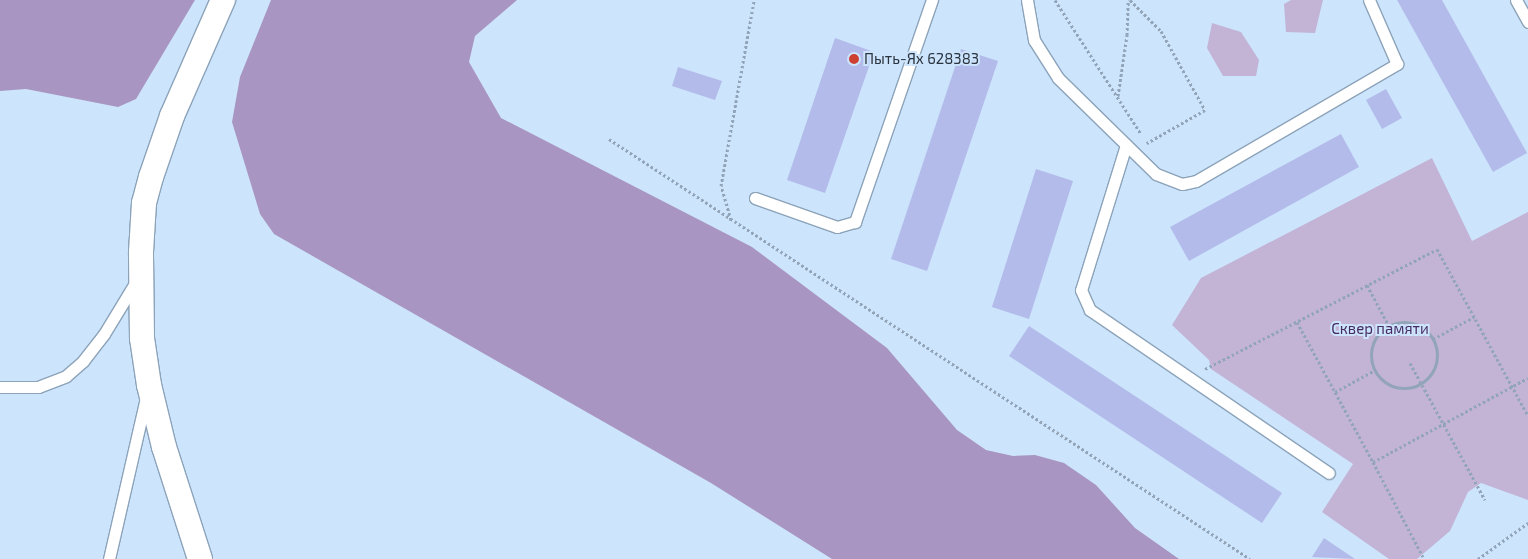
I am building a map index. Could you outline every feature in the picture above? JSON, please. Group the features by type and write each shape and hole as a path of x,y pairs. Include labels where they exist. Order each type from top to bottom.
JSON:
{"street":[{"path":"200,559 164,447 149,385 140,276 143,210 151,177 172,116 223,0"}],"lane":[{"path":"755,198 837,227 855,222 932,0"},
{"path":"1027,0 1029,22 1043,58 1058,78 1156,174 1167,180 1182,184 1196,181 1397,64 1369,0"},
{"path":"1516,0 1528,22"},
{"path":"1126,145 1081,290 1090,310 1329,472"},
{"path":"0,387 38,387 66,376 84,361 104,334 140,276"},
{"path":"109,559 149,385"}],"path":[{"path":"731,220 721,186 754,0"},
{"path":"1055,0 1118,96 1146,143 1205,110 1161,31 1129,0"},
{"path":"1118,96 1127,34 1129,0"},
{"path":"609,139 1250,559"},
{"path":"1189,377 1437,249 1528,416"},
{"path":"1368,285 1389,326"},
{"path":"1433,339 1474,317"},
{"path":"1297,322 1424,557"},
{"path":"1396,322 1412,322 1426,330 1433,339 1438,359 1432,374 1422,384 1405,388 1389,385 1375,370 1371,359 1373,343 1382,330 1389,326 1396,322"},
{"path":"1410,363 1485,500"},
{"path":"1335,392 1375,370"},
{"path":"1374,462 1528,378"},
{"path":"1478,559 1528,523"}],"green space":[{"path":"1291,0 1323,0 1315,33 1286,32 1284,4"},
{"path":"1212,23 1241,32 1259,60 1256,76 1223,76 1207,48"},
{"name":"Сквер памяти","path":"1432,158 1472,241 1528,212 1528,500 1481,483 1468,492 1450,531 1417,559 1389,559 1322,512 1353,464 1211,369 1209,360 1172,325 1201,278"}],"shaded area":[{"path":"0,0 195,0 136,99 118,107 26,89 0,91"},
{"path":"271,0 517,0 475,36 469,62 501,118 752,247 887,348 957,430 986,450 1013,456 1035,455 1064,463 1096,485 1135,528 1179,559 832,559 711,483 274,234 260,214 232,122 240,77"}],"building":[{"path":"1397,0 1442,0 1527,153 1493,172"},
{"path":"835,38 874,52 825,193 787,180"},
{"path":"961,49 998,61 927,271 891,259"},
{"path":"678,67 722,81 715,100 672,86"},
{"path":"1386,89 1402,118 1382,129 1366,100"},
{"path":"1341,134 1359,167 1189,261 1170,227"},
{"path":"1036,169 1073,181 1029,319 992,307"},
{"path":"1029,326 1282,493 1262,523 1009,356"},
{"path":"1324,538 1355,559 1312,557"}],"place":[{"name":"Пыть-Ях 628383","path":"854,59"}]}
